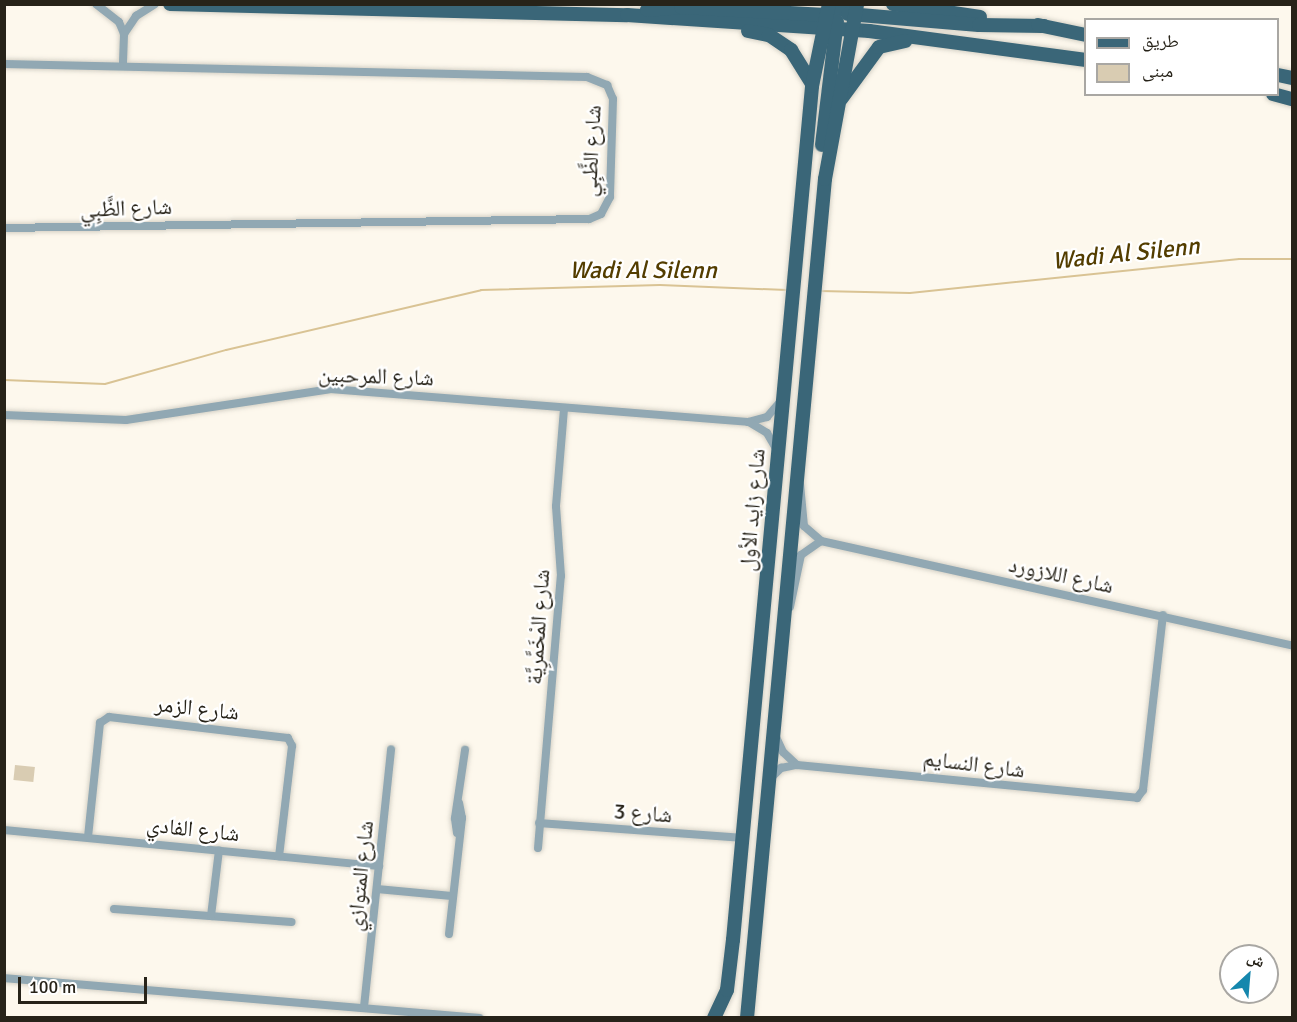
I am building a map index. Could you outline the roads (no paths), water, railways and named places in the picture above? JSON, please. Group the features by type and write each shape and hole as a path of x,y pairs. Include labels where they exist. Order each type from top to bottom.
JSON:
{"main road":[{"path":"170,4 627,15 840,13 979,25 1044,26"},
{"path":"893,4 1044,26 1084,35"},
{"path":"919,4 934,11"},
{"path":"840,13 851,30 934,38 1084,60"},
{"path":"825,178 822,147 840,13"},
{"name":"شارع زايد الأول","path":"714,1017 727,990 743,838 812,86 840,13"},
{"path":"627,15 665,24 769,35 798,58 812,86"},
{"name":"شارع زايد الأول","path":"747,1017 825,178 851,30"},
{"path":"836,109 879,47 934,38"}],"street":[{"path":"96,4 111,14 124,34"},
{"path":"123,65 124,34 136,16 155,4"},
{"name":"شارع الظَّبِي","path":"4,64 123,65 595,78 607,85 613,99 609,203 601,214 589,219 4,228"},
{"name":"شارع المرحبين","path":"4,415 126,420 330,389 748,422 772,414 783,398"},
{"name":"شارع المْخَمَّرِيَّة","path":"538,848 561,576 556,506 564,408"},
{"path":"748,422 767,433 778,456"},
{"path":"783,621 801,555 821,541 804,526 797,475"},
{"name":"شارع اللازورد","path":"821,541 1293,645"},
{"name":"شارع النسايم","path":"796,765 951,777 1130,799 1143,790 1163,615"},
{"name":"شارع الزمر","path":"88,837 100,723 109,717 288,738 292,746 279,856"},
{"path":"774,726 783,752 796,765"},
{"name":"شارع المتوازي","path":"364,1007 391,749"},
{"path":"449,934 457,833 455,818 465,750"},
{"path":"769,780 781,768 796,765"},
{"name":"شارع 3","path":"539,823 743,838"},
{"name":"شارع الفادي","path":"4,830 379,866"},
{"path":"212,916 219,850"},
{"path":"377,889 452,896"},
{"path":"114,909 292,922"},
{"path":"4,978 479,1017"}],"waterway":[{"name":"Wadi Al Silenn","path":"820,291 910,293 1239,259 1292,259"},
{"name":"Wadi Al Silenn","path":"4,380 105,384 226,350 481,290 660,285 787,290"}]}
